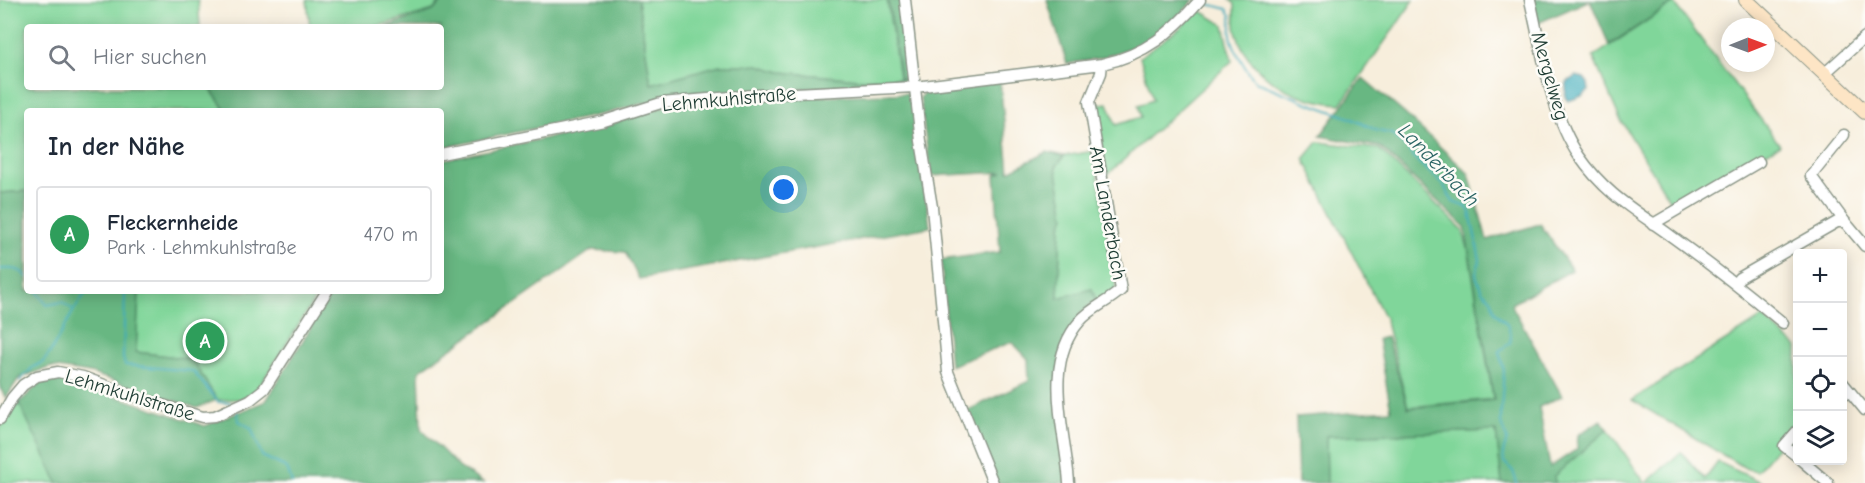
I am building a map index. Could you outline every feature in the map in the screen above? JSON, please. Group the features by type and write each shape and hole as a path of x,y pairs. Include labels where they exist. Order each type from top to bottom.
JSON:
{"main road":[{"path":"1746,0 1865,112"}],"street":[{"path":"905,0 932,207 948,372 993,483"},
{"name":"Lehmkuhlstraße","path":"444,153 604,121 661,103 755,95 915,87 1102,64 1125,58 1163,38 1200,0"},
{"name":"Mergelweg","path":"1530,0 1558,113 1578,155 1602,186 1735,284 1783,323"},
{"path":"1825,73 1865,38"},
{"name":"Am Landerbach","path":"1069,483 1059,397 1060,366 1064,349 1070,334 1088,313 1121,290 1089,102 1102,64"},
{"path":"1844,135 1811,176 1865,246"},
{"path":"1653,224 1759,162"},
{"path":"1735,284 1739,278 1837,222 1845,222"},
{"name":"Lehmkuhlstraße","path":"0,419 12,398 23,385 37,376 58,372 83,377 145,400 203,417 215,416 250,400 264,389 325,294"},
{"path":"1847,388 1865,410"},
{"path":"1793,435 1784,446 1793,454"},
{"path":"1808,465 1828,483"}],"green space":[{"path":"0,0 198,0 200,24 24,24 24,90 211,90 224,108 24,108 24,191 0,193"},
{"path":"307,0 442,0 433,10 385,24 310,24"},
{"path":"444,0 638,0 651,84 720,65 758,65 781,72 858,79 909,79 900,82 661,99 603,114 444,147 444,108 224,108 211,90 444,90 444,24 394,24 433,11"},
{"path":"638,0 887,0 899,78 858,79 781,72 758,65 720,65 651,84"},
{"path":"888,0 901,0 910,78 900,78"},
{"path":"1047,0 1194,0 1175,20 1143,44 1100,58 1067,64"},
{"path":"1230,0 1414,0 1341,104 1324,102 1292,92 1264,74 1243,48 1235,29 1235,4"},
{"path":"1533,0 1590,0 1538,23"},
{"path":"1590,0 1672,0 1674,3 1609,45"},
{"path":"1674,3 1721,66 1721,72 1726,72 1780,145 1673,206 1619,117 1593,57"},
{"path":"1199,10 1224,25 1232,61 1107,175 1093,105 1108,103 1116,125 1141,117 1138,105 1153,100 1140,57 1181,27"},
{"path":"1363,78 1469,174 1487,240 1540,224 1572,270 1511,304 1562,396 1539,407 1550,467 1577,449 1578,435 1601,420 1608,429 1554,476 1555,483 1502,483 1496,431 1326,436 1327,483 1298,483 1296,417 1391,410 1378,339 1387,337 1408,408 1494,400 1465,227 1380,147 1320,136"},
{"path":"1000,81 1009,171 1047,152 1064,156 1056,167 1065,216 1061,226 1058,298 1092,289 1096,300 1081,313 1062,347 1066,483 996,483 966,411 1029,381 1028,359 1012,342 950,366 941,260 1000,252 995,175 1003,172 931,176 920,98 926,89"},
{"path":"912,93 930,227 639,279 625,252 592,250 419,371 421,429 460,468 483,483 58,483 19,403 40,383 58,377 205,426 266,401 331,294 444,294 444,159 605,126 662,107 754,99"},
{"path":"1318,142 1379,149 1462,229 1468,248 1493,399 1408,407 1385,318 1304,159"},
{"path":"1094,151 1116,289 1096,300 1092,289 1058,298 1061,226 1065,216 1056,167 1064,156"},
{"path":"24,191 24,294 139,294 136,352 192,359 217,400 197,408 90,373 51,367 19,378 6,398 0,388 0,193"},
{"path":"139,294 318,294 257,390 241,399 217,400 192,359 136,352"},
{"path":"1763,317 1793,343 1793,429 1757,471 1747,469 1632,400"},
{"path":"19,403 58,483 0,483 0,428"},
{"path":"1608,429 1645,483 1556,483 1553,476"},
{"path":"1496,431 1502,483 1327,483 1326,436"},
{"path":"1681,452 1705,479 1718,462 1763,483 1646,483"}],"water":[{"path":"1576,76 1584,78 1588,83 1589,91 1568,101 1565,97 1567,82"}],"waterway":[{"name":"Landerbach","path":"1201,2 1227,9 1231,15 1231,35 1234,46 1245,67 1257,82 1378,131 1392,134 1443,184 1453,202 1466,207 1470,212 1480,260 1476,273 1477,278 1482,291 1491,299 1495,312 1507,324 1511,336 1510,343 1499,351 1504,371 1501,424 1507,439 1503,453 1504,462 1513,471 1517,483"},
{"path":"0,269 18,270 24,274"},
{"path":"20,381 33,367 43,362 50,353 74,310 62,302 47,305 39,294"},
{"path":"74,310 85,294"},
{"path":"125,294 123,358 125,365 193,371 218,402 231,403"},
{"path":"9,414 24,392"},
{"path":"237,411 239,421 251,428 262,456 287,468 292,483"}],"place":[{"name":"Fleckernheide","path":"205,341"}]}
